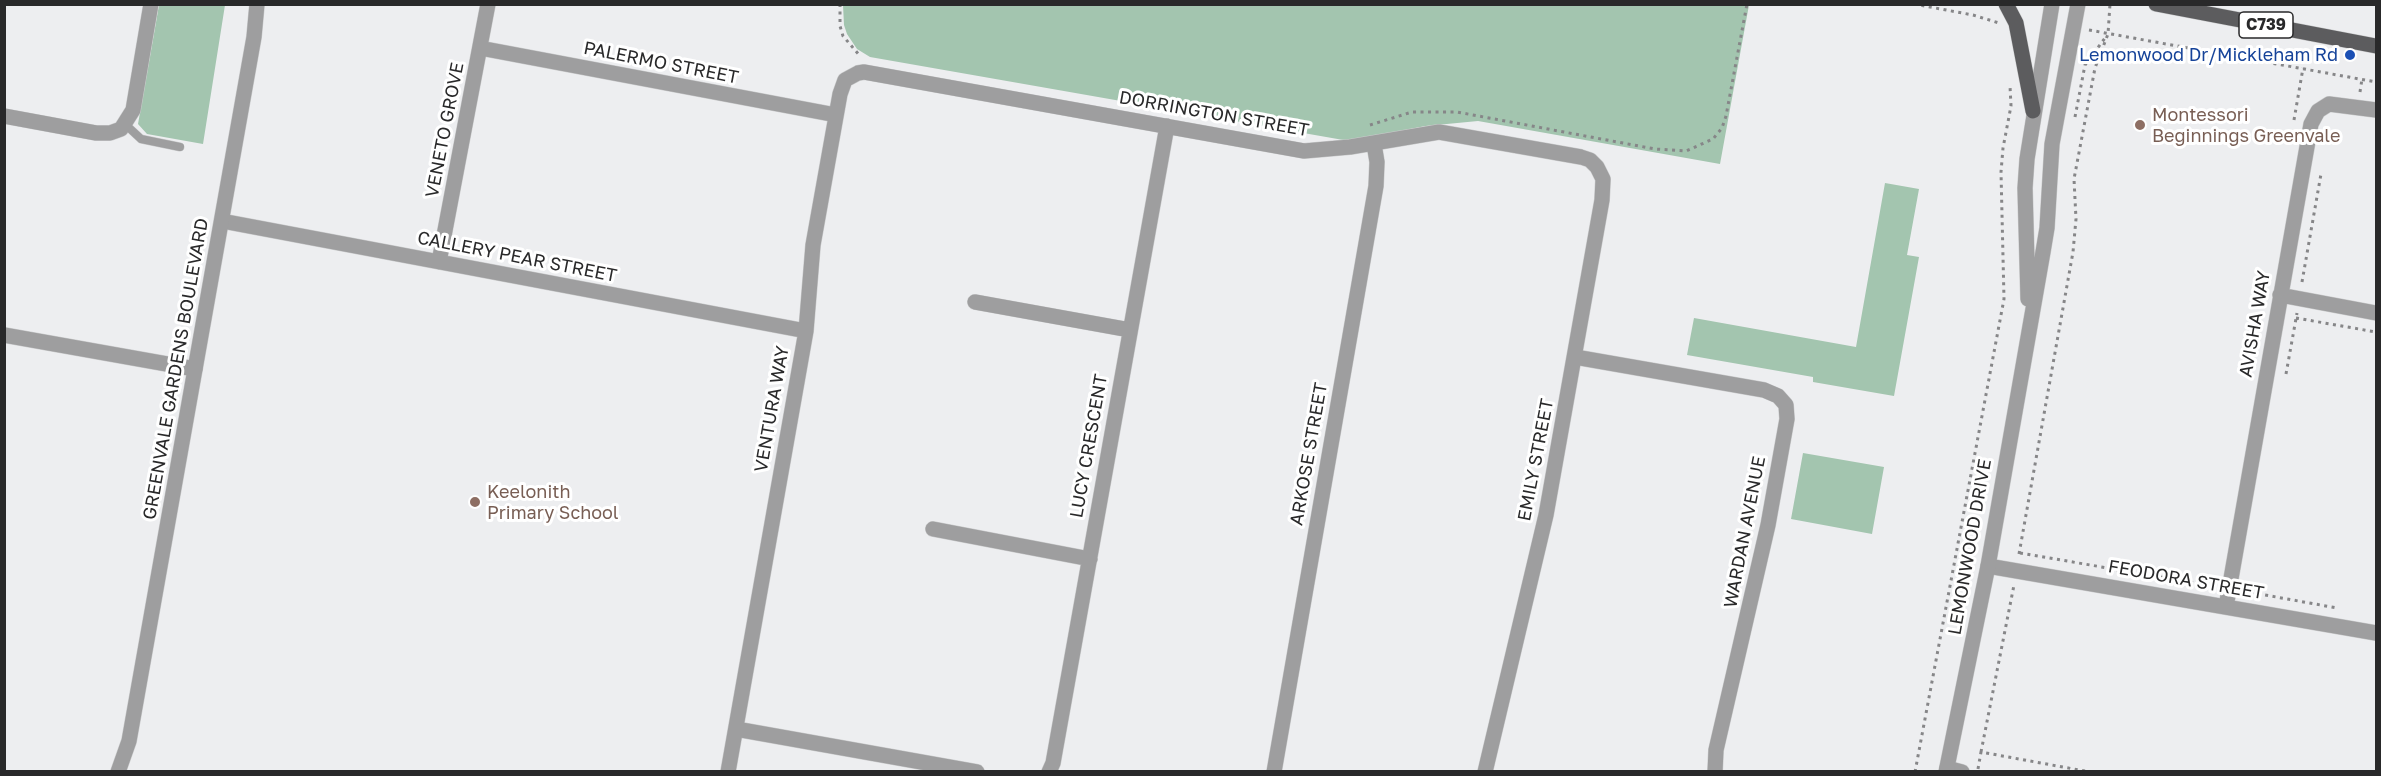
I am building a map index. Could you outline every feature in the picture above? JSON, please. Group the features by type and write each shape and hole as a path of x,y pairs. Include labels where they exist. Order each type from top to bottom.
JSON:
{"main road":[{"path":"2006,4 2016,23 2033,111"},
{"name":"C739","path":"2156,4 2376,46"}],"street":[{"path":"4,116 104,134 116,132 126,125 133,110 151,4"},
{"name":"GREENVALE GARDENS BOULEVARD","path":"129,771 129,741 254,37 257,4"},
{"name":"VENETO GROVE","path":"439,262 488,4"},
{"name":"LEMONWOOD DRIVE","path":"2028,329 2025,188 2033,111 2052,4"},
{"name":"LEMONWOOD DRIVE","path":"1952,770 2047,228 2052,144 2078,4"},
{"name":"PALERMO STREET","path":"480,48 836,115"},
{"name":"VENTURA WAY","path":"728,771 806,330 813,245 836,115 845,80 858,73 871,74"},
{"name":"DORRINGTON STREET","path":"871,74 1304,151 1374,144 1439,132 1587,159"},
{"name":"AVISHA WAY","path":"2226,607 2276,315 2314,116 2322,107 2329,104 2376,110"},
{"name":"LUCY CRESCENT","path":"1049,771 1053,763 1167,126"},
{"name":"ARKOSE STREET","path":"1274,771 1376,186 1377,162 1374,144"},
{"name":"EMILY STREET","path":"1485,771 1546,515 1604,187 1601,172 1587,159"},
{"name":"CALLERY PEAR STREET","path":"222,221 806,330"},
{"path":"2280,295 2376,313"},
{"path":"975,302 1130,330"},
{"path":"4,335 195,369"},
{"name":"WARDAN AVENUE","path":"1575,357 1769,392 1783,400 1787,410 1768,525 1716,750 1715,771"},
{"path":"933,529 1090,559"},
{"name":"FEODORA STREET","path":"1988,566 2376,633"},
{"path":"736,729 977,771"},
{"name":"GREENVALE GARDENS BOULEVARD","path":"118,771 129,741"}],"lane":[{"path":"126,125 141,139 180,147"}],"path":[{"path":"1366,127 1412,112 1457,112 1655,149 1686,151 1713,139 1722,128 1747,4"},
{"path":"1914,4 1973,15 2006,25 2000,27"},
{"path":"1977,771 2020,553 2073,252 2076,219 2074,179 2095,68 2108,34 2110,4"},
{"path":"2074,28 2376,82"},
{"path":"2074,123 2085,65 2108,34"},
{"path":"1915,771 2004,300 2001,172 2011,106 2011,77 2016,108"},
{"path":"2285,375 2321,173"},
{"path":"2276,315 2376,332"},
{"path":"2020,553 2341,608"},
{"path":"1981,752 2090,771"}],"green space":[{"path":"159,5 225,5 203,144 147,134 138,124"},
{"path":"843,5 1749,5 1720,164 1478,121 1426,126 1349,141 870,57 857,49 847,34"},
{"path":"1885,183 1919,189 1907,255 1919,257 1894,396 1813,382 1813,377 1687,355 1694,318 1856,347"},
{"path":"1803,453 1884,467 1872,534 1791,519"}],"place":[{"name":"Lemonwood Dr/Mickleham Rd","path":"2350,55"},
{"name":"Montessori Beginnings Greenvale","path":"2140,125"},
{"name":"Keelonith Primary School","path":"475,502"}]}
